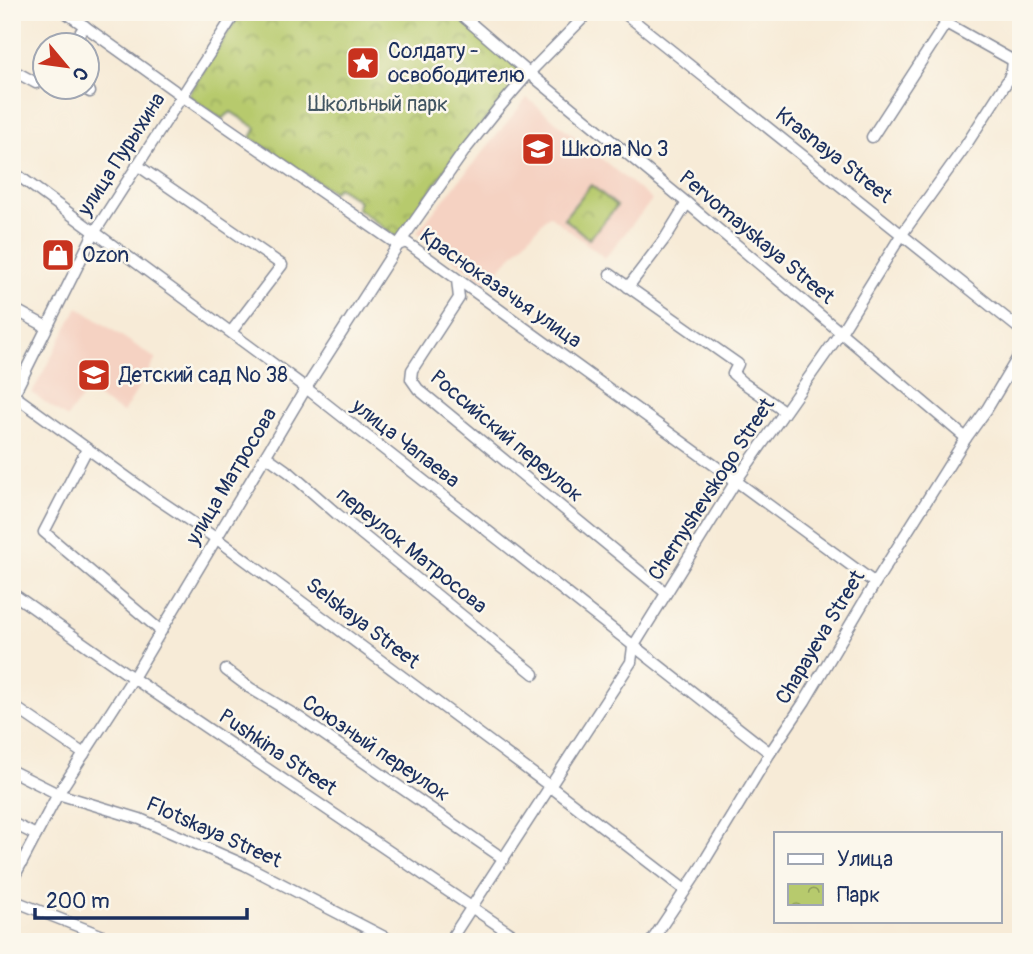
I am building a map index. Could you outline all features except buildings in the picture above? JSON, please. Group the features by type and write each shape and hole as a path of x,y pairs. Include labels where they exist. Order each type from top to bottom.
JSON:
{"street":[{"name":"Красноказачья улица","path":"65,12 398,245 405,242 875,583"},
{"name":"улица Пурыхина","path":"13,396 94,233 236,12"},
{"name":"Pervomayskaya Street","path":"458,12 966,438"},
{"name":"улица Матросова","path":"12,881 58,794 133,678 306,388 398,245 465,150 529,74 589,12"},
{"name":"Krasnaya Street","path":"623,12 1021,330"},
{"path":"935,12 946,23 1017,63"},
{"path":"872,137 946,23"},
{"path":"81,32 85,26"},
{"name":"Chernyshevskogo Street","path":"449,942 631,662 633,647 736,481 841,332 902,233 971,136 1017,63"},
{"path":"12,70 32,81"},
{"path":"137,166 282,265 231,332"},
{"name":"улица Чапаева","path":"12,171 306,388 770,753"},
{"path":"628,287 666,237 687,203"},
{"path":"610,274 738,363 733,374 784,411"},
{"name":"Российский переулок","path":"457,280 459,298 412,370 411,379 418,389 666,593"},
{"path":"12,307 47,327"},
{"name":"Chapayeva Street","path":"651,942 805,701 875,583 1021,352"},
{"name":"Selskaya Street","path":"13,396 217,539 685,890"},
{"path":"87,449 44,532 161,632"},
{"name":"переулок Матросова","path":"266,456 534,674"},
{"name":"Pushkina Street","path":"12,593 523,942"},
{"name":"Союзный переулок","path":"226,670 504,859"},
{"path":"12,705 84,754"},
{"name":"Flotskaya Street","path":"12,771 58,794 140,819 245,865 394,942"},
{"path":"12,823 36,835"},
{"path":"12,900 117,942"}],"shaded area":[{"name":"Школа № 3","path":"527,98 652,200 605,258 549,215 487,283 417,232"},
{"name":"Детский сад № 38","path":"78,307 156,359 123,413 86,391 67,418 32,393"}],"green space":[{"name":"Школьный парк","path":"241,12 452,12 519,68 521,75 518,82 452,159 399,239 357,208 359,201 338,187 333,192 251,138 256,128 231,112 222,119 188,95"},
{"path":"591,185 617,206 589,239 564,218"}],"place":[{"name":"Солдату - освободителю","path":"363,63"},
{"name":"Школа № 3","path":"538,149"},
{"name":"Ozon","path":"58,255"},
{"name":"Детский сад № 38","path":"94,375"}]}
